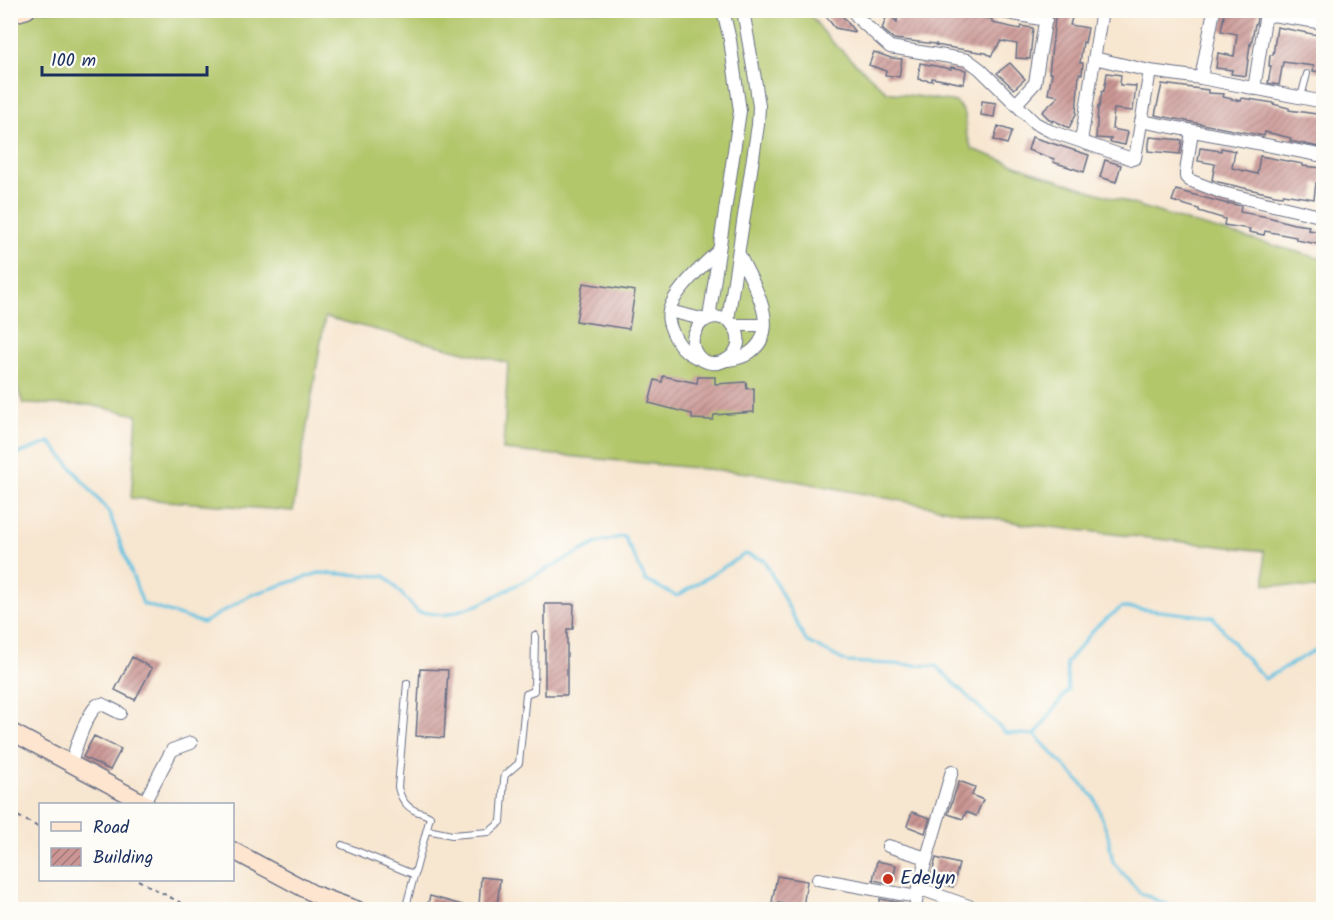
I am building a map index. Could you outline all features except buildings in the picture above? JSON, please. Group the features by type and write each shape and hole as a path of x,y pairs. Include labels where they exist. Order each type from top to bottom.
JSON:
{"main road":[{"path":"10,15 27,10"},
{"path":"10,730 143,803"},
{"path":"234,851 314,894 358,909"}],"street":[{"path":"708,319 740,111 730,40 723,10"},
{"path":"727,360 734,354 738,344 737,332 730,322 759,106 743,10"},
{"path":"852,10 890,47 968,60 1035,123 1050,131 1133,159 1150,71"},
{"path":"991,10 1047,15 1035,83 1016,104"},
{"path":"1081,141 1102,10"},
{"path":"1201,78 1214,10"},
{"path":"1254,89 1266,19 1269,16 1323,23"},
{"path":"1094,58 1150,71 1201,78 1323,102"},
{"path":"1141,121 1323,156"},
{"path":"1192,131 1186,172 1189,180 1223,193 1323,218"},
{"path":"725,209 745,212"},
{"path":"718,251 696,271 676,296 669,310 669,323 677,342 689,355 716,364 745,356 755,349 763,335 764,309 739,254"},
{"path":"669,310 708,319 716,318 730,322 765,325"},
{"path":"707,362 699,357 694,349 692,338 698,325 708,319"},
{"path":"71,764 92,711 97,705 102,704 120,714"},
{"path":"146,803 172,750 191,743"},
{"path":"917,898 952,771"},
{"path":"888,846 927,858"},
{"path":"818,879 980,909"}],"lane":[{"path":"1301,98 1307,74"},
{"path":"427,830 452,835 489,832 501,822 505,775 516,767 520,758 526,694 534,691 535,635"},
{"path":"405,909 430,817 428,814 413,810 400,797 398,787 407,683"},
{"path":"342,846 415,874"}],"path":[{"path":"10,812 39,827"},
{"path":"142,881 194,909"}],"green space":[{"path":"11,11 807,11 830,40 887,92 956,102 965,114 966,132 972,149 1051,178 1186,221 1323,259 1323,589 1265,584 1264,551 1024,524 759,474 503,450 508,363 325,317 293,511 131,498 137,415 90,405 23,404 16,382 11,382"}],"waterway":[{"path":"10,457 50,442 109,512 143,604 203,623 251,595 319,573 385,576 418,612 445,615 480,604 597,543 624,536 646,581 677,596 745,554 764,560 806,641 847,662 936,666 1006,733 1035,735 1068,690 1066,663 1097,626 1122,607 1213,617 1265,679 1324,645"},
{"path":"1035,735 1094,797 1108,835 1113,862 1140,893 1180,910"},
{"path":"1274,910 1282,907 1287,910"}],"place":[{"name":"Edelyn","path":"888,879"}]}
